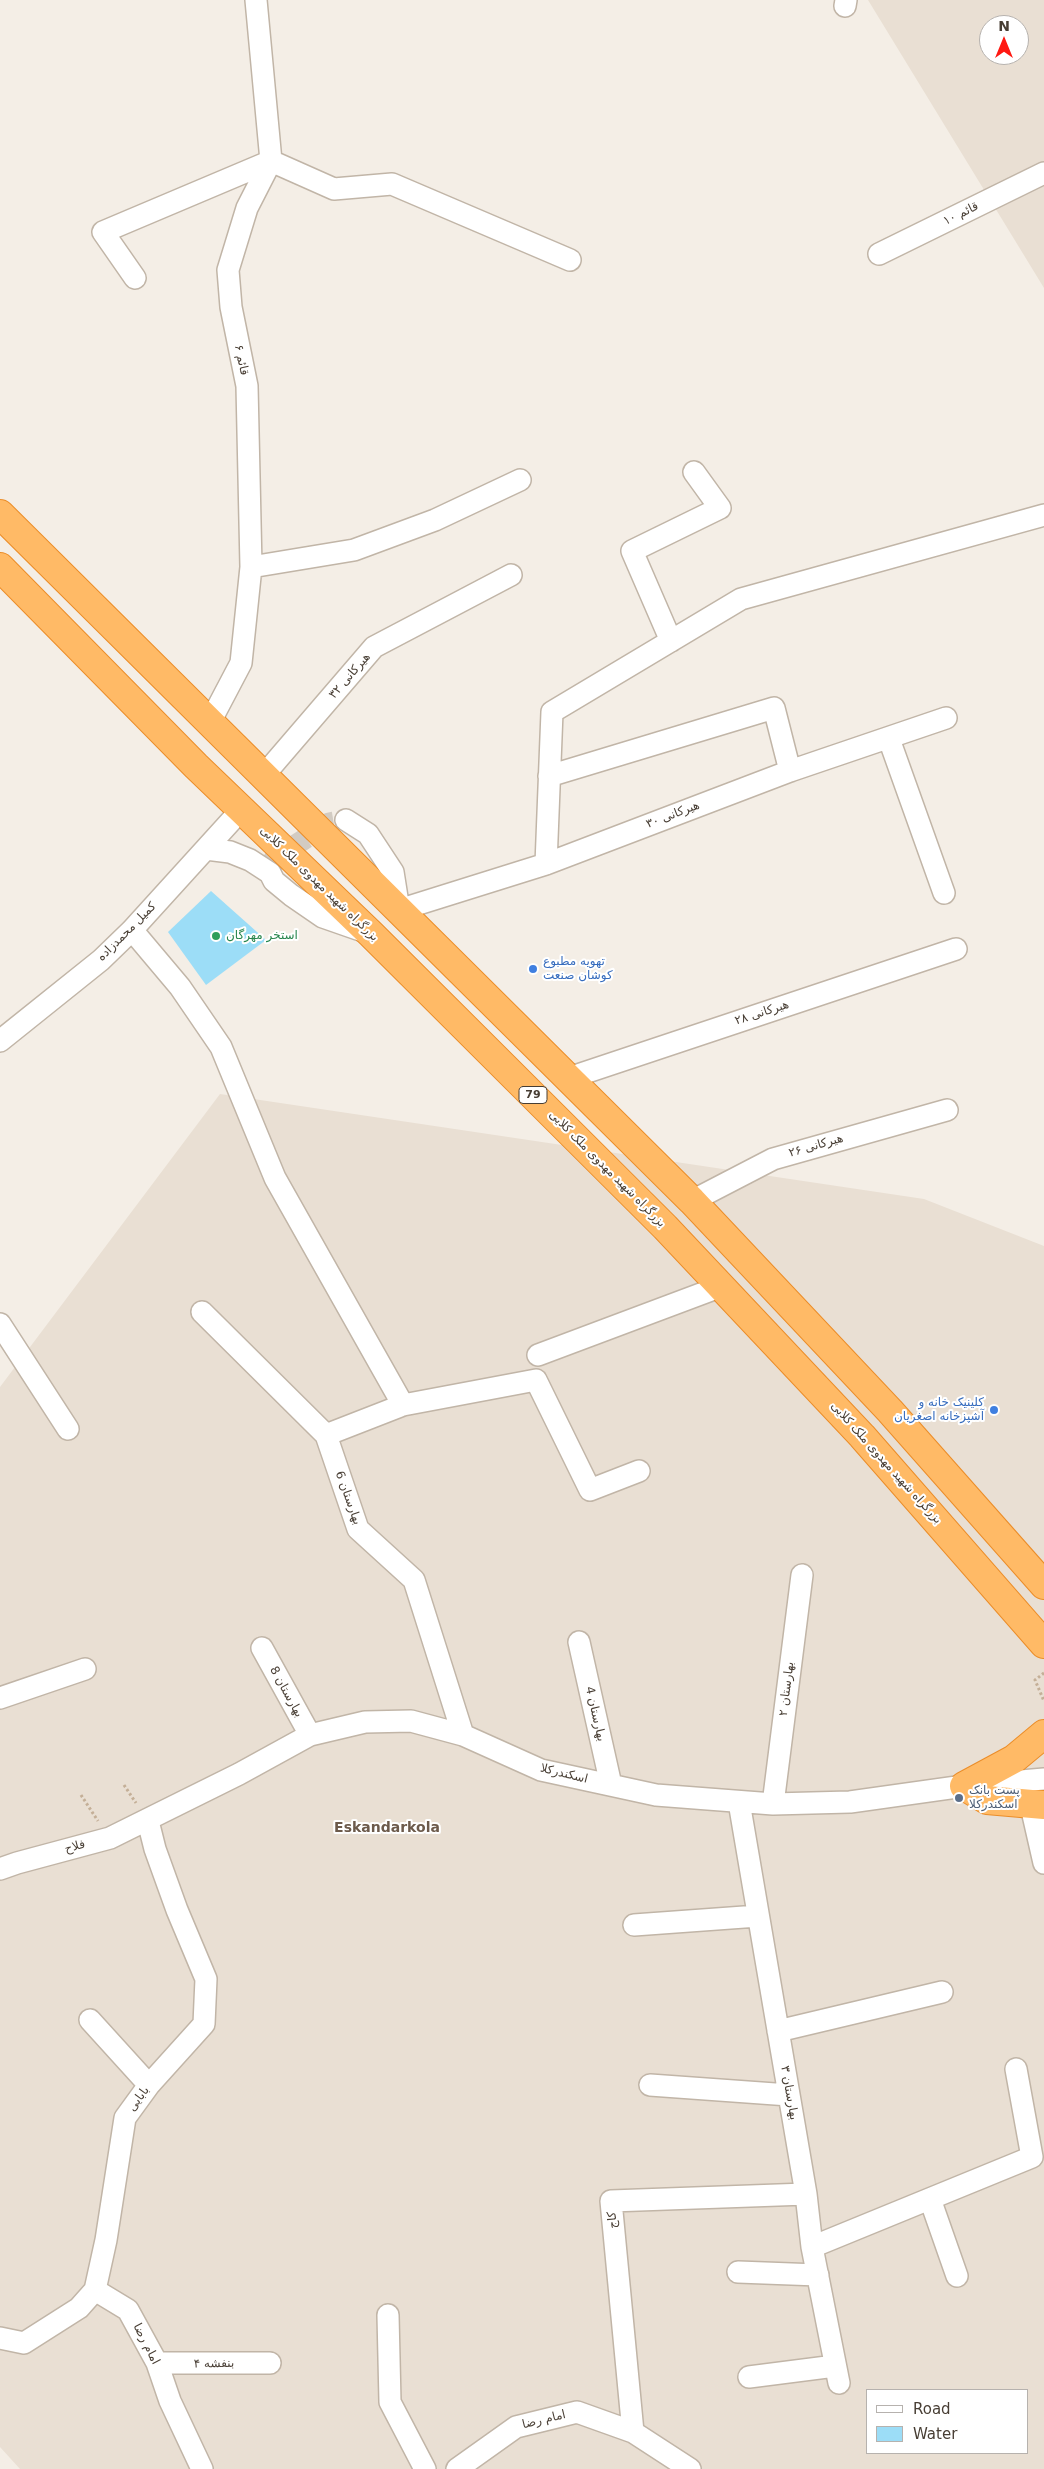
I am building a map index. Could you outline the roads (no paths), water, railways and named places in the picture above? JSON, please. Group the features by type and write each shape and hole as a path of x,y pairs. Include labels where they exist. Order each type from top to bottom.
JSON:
{"highway":[{"path":"0,514 692,1201 890,1411 1044,1585"},
{"name":"بزرگراه شهید مهدوی ملک کلایی","path":"3,578 371,934 722,1286 862,1436 1044,1644"},
{"path":"964,1786 1014,1759 1044,1734"},
{"path":"964,1786 987,1800 1037,1805"}],"street":[{"path":"256,0 271,161"},
{"path":"136,278 103,232 271,161 334,189 392,184 570,260"},
{"name":"قائم ۶","path":"210,722 241,664 251,567 247,386 230,308 228,270 247,208 271,161"},
{"name":"قائم ۱۰","path":"879,254 1044,173"},
{"path":"671,641 632,551 720,508 694,472"},
{"path":"251,567 354,550 435,520 520,480"},
{"path":"546,864 552,712 741,599 1044,515"},
{"name":"هیرکانی ۳۲","path":"264,775 374,647 511,575"},
{"path":"549,776 774,708 790,771"},
{"name":"هیرکانی ۳۰","path":"399,910 546,864 790,771 889,739 946,718"},
{"path":"889,739 944,893"},
{"name":"کمیل محمدزاده","path":"0,1041 101,960 132,930 241,810"},
{"path":"346,820 368,834 393,872 399,910"},
{"path":"206,849 230,852 250,860 270,873 274,881 291,895 323,917 371,934"},
{"path":"132,930 180,987 221,1047 275,1178 402,1405"},
{"name":"هیرکانی ۲۸","path":"568,1078 956,949"},
{"name":"هیرکانی ۲۶","path":"692,1201 773,1159 947,1110"},
{"path":"538,1355 722,1286"},
{"name":"بهارستان 6","path":"202,1312 326,1435 358,1529 414,1580 463,1736"},
{"path":"0,1324 68,1429"},
{"path":"326,1435 402,1405 536,1380 590,1490 639,1471"},
{"name":"بهارستان ۲","path":"773,1804 802,1575"},
{"name":"بهارستان 4","path":"578,1642 611,1785"},
{"name":"بهارستان 8","path":"262,1648 310,1736"},
{"path":"0,1698 85,1669"},
{"name":"اسکندرکلا","path":"148,1821 310,1736 365,1722 411,1721 463,1736 541,1770 656,1795 773,1804 850,1802 964,1786 1009,1781 1044,1780"},
{"name":"بهارستان ۳","path":"739,1802 806,2194 812,2247 837,2375 749,2377"},
{"path":"1037,1805 1044,1863"},
{"name":"فلاح","path":"0,1870 17,1862 110,1838 148,1821"},
{"name":"بابایی","path":"0,2338 24,2343 79,2308 95,2290 106,2240 125,2118 149,2086 204,2024 206,1979 155,1850 148,1821"},
{"path":"634,1924 758,1916"},
{"path":"778,2031 942,1992"},
{"path":"90,2020 149,2086"},
{"path":"812,2247 930,2199 1038,2161 1016,2069"},
{"path":"650,2085 789,2095"},
{"name":"کاج","path":"633,2432 611,2201 806,2194"},
{"path":"930,2199 957,2276"},
{"path":"738,2272 818,2275"},
{"name":"امام رضا","path":"95,2290 128,2310 157,2363 170,2401 202,2469"},
{"path":"388,2315 390,2402 425,2469"},
{"name":"بنفشه ۴","path":"157,2363 270,2363"},
{"name":"امام رضا","path":"457,2469 516,2427 577,2412 633,2432 690,2469"}],"water":[{"name":"استخر مهرگان","path":"211,891 266,940 206,985 168,932"}],"tunnel":[{"path":"270,873 274,859 329,823 346,820"}],"place":[{"name":"استخر مهرگان","path":"216,936"},
{"name":"تهویه مطبوع کوشان صنعت","path":"533,969"},
{"name":"کلینیک خانه و آشپزخانه اصغریان","path":"994,1410"},
{"name":"پست بانک اسکندرکلا","path":"959,1798"}],"district":[{"name":"Eskandarkola","path":"387,1828"}]}
